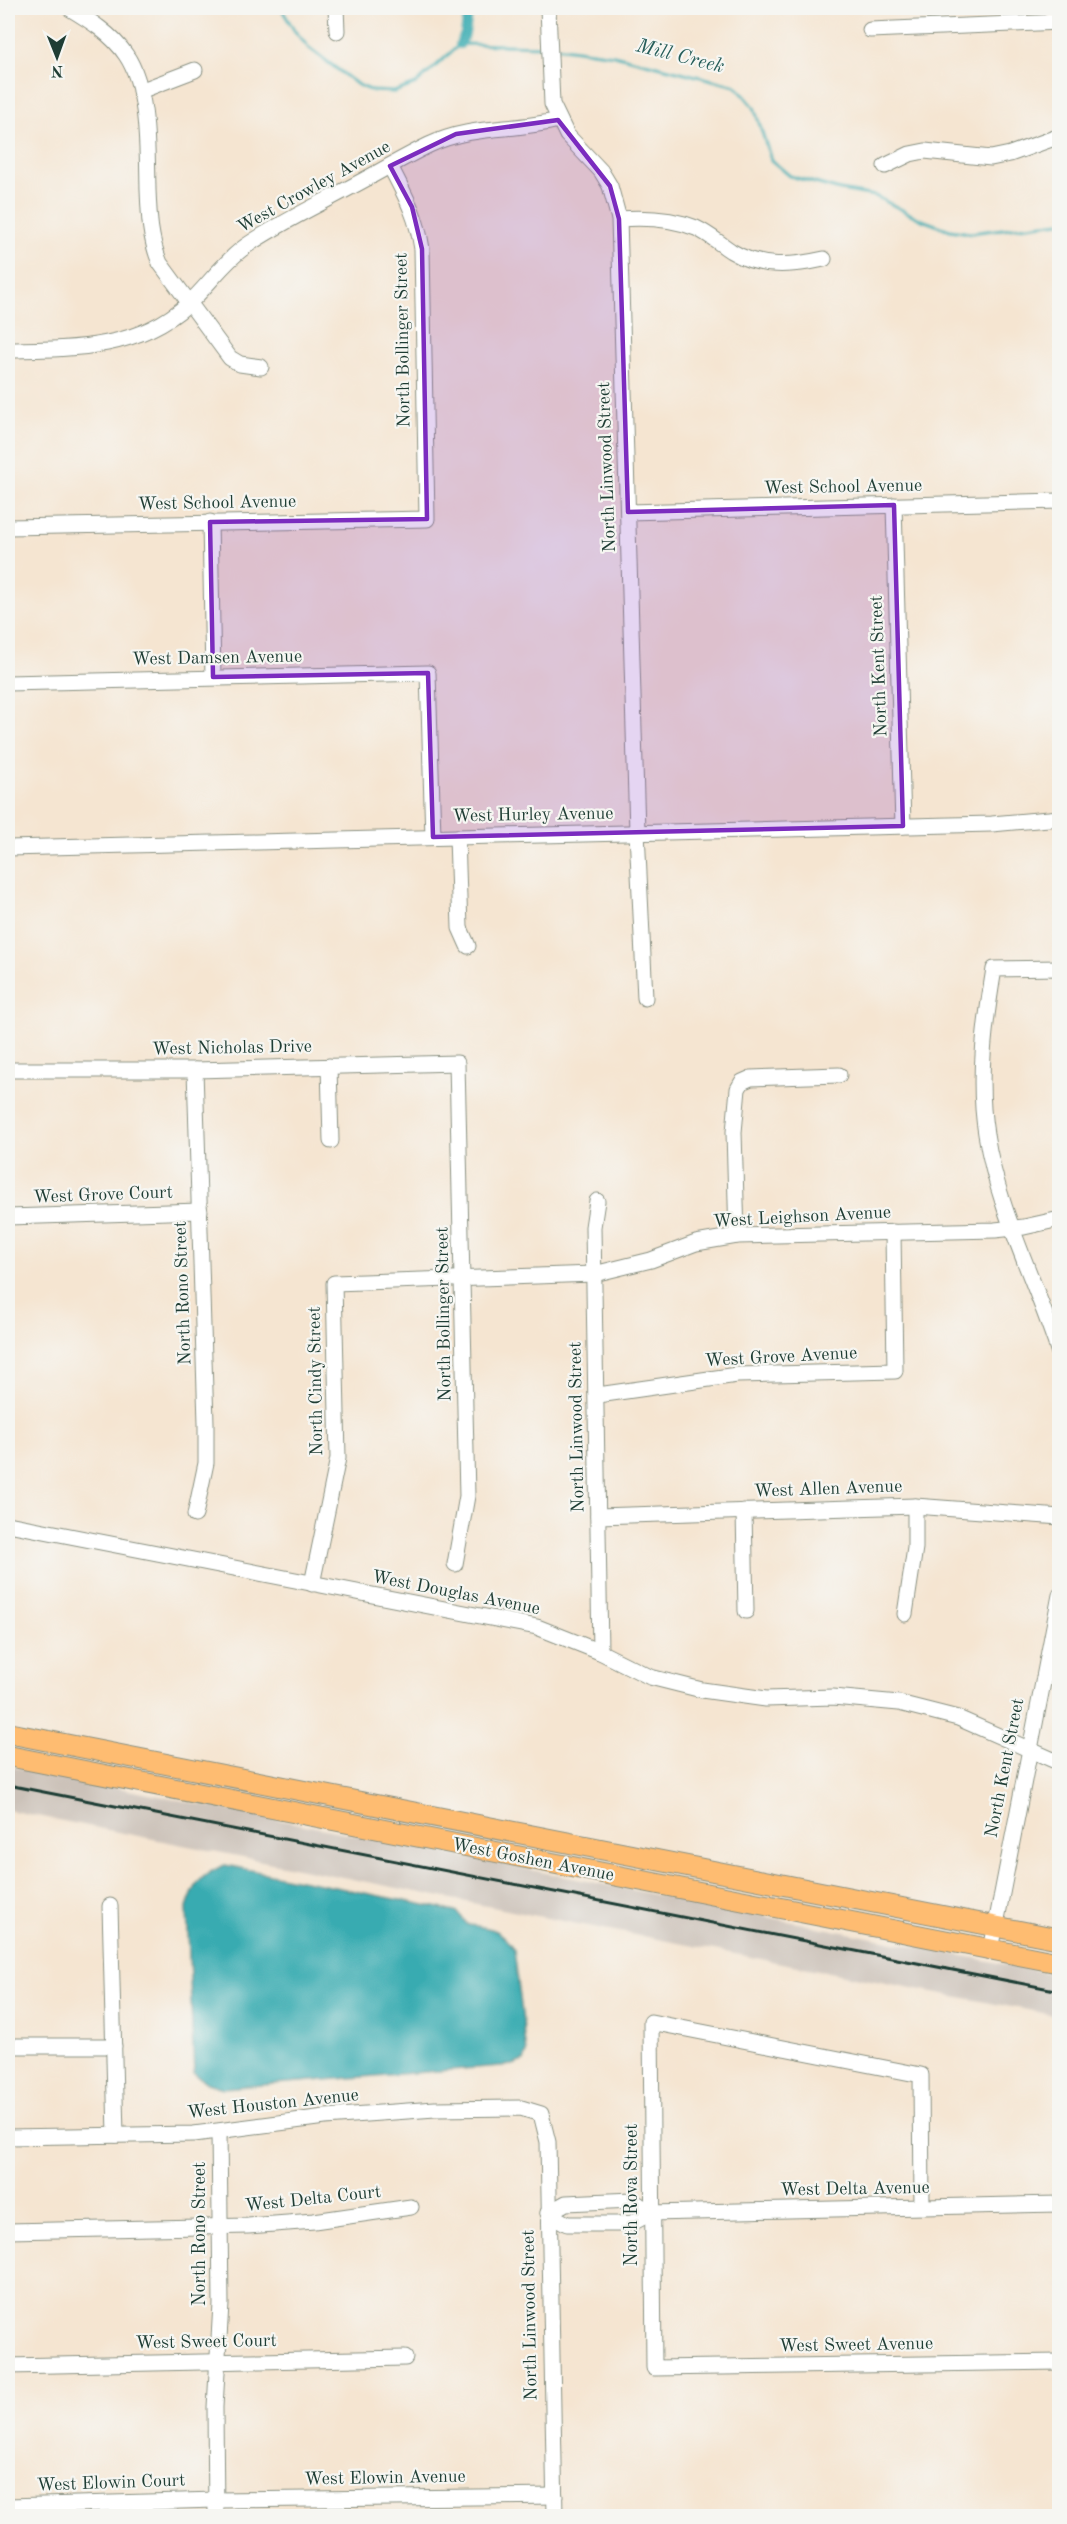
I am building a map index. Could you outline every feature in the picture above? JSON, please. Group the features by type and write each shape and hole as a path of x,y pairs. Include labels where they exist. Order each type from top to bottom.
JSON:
{"main road":[{"name":"West Goshen Avenue","path":"8,1733 1059,1940"},
{"name":"West Goshen Avenue","path":"8,1756 1059,1963"},
{"path":"261,1806 272,1801 299,1804 360,1817 381,1816 394,1809"}],"street":[{"path":"69,8 98,26 126,55 140,91 146,120 150,225 153,246 160,263 230,358 240,364 261,367"},
{"path":"336,8 337,31"},
{"path":"548,8 552,104 558,120"},
{"path":"870,30 1059,22"},
{"path":"140,91 195,70"},
{"name":"West Crowley Avenue","path":"8,351 66,349 122,341 161,324 189,303 243,248 275,227 390,166 456,134 478,129 539,125 558,120"},
{"name":"North Linwood Street","path":"558,120 567,135 601,171 610,186 619,219 637,832"},
{"path":"885,166 910,154 925,151 991,158 1010,154 1059,136"},
{"name":"North Bollinger Street","path":"390,166 412,207 422,249 427,519"},
{"path":"619,219 651,218 675,221 697,229 732,251 768,264 789,265 824,259"},
{"name":"West School Avenue","path":"628,512 1059,501"},
{"name":"North Kent Street","path":"894,505 903,825"},
{"name":"West School Avenue","path":"8,527 427,519"},
{"path":"210,522 213,677"},
{"name":"West Damsen Avenue","path":"8,683 428,673 433,837"},
{"name":"West Hurley Avenue","path":"8,848 992,824 1059,818"},
{"path":"637,832 645,998"},
{"path":"457,837 460,928 468,946"},
{"path":"1059,968 994,969 983,1047 982,1091 986,1134 1005,1212 1059,1356"},
{"name":"North Bollinger Street","path":"455,1564 467,1496 457,1063"},
{"name":"West Nicholas Drive","path":"8,1070 195,1070 457,1063"},
{"path":"329,1066 331,1141"},
{"name":"North Rono Street","path":"195,1070 206,1453 195,1515"},
{"path":"737,1236 734,1132 738,1089 742,1082 751,1078 839,1075"},
{"name":"North Linwood Street","path":"597,1201 593,1227 600,1652"},
{"name":"West Grove Court","path":"8,1217 200,1211"},
{"name":"West Leighson Avenue","path":"334,1283 594,1274 640,1263 696,1243 737,1236 1012,1228 1059,1219"},
{"name":"West Grove Avenue","path":"597,1395 737,1375 895,1371 893,1232"},
{"name":"North Cindy Street","path":"312,1584 338,1458 334,1283"},
{"path":"905,1614 915,1548 915,1506"},
{"name":"West Allen Avenue","path":"598,1516 915,1506 1059,1517"},
{"path":"744,1511 746,1611"},
{"name":"West Douglas Avenue","path":"8,1524 537,1627 600,1652 650,1677 702,1690 766,1699 833,1697 898,1703 958,1718 1059,1763"},
{"name":"North Kent Street","path":"991,1950 1059,1595"},
{"path":"110,1906 116,2135"},
{"name":"North Rova Street","path":"654,2367 651,2022 921,2075 922,2207"},
{"path":"8,2046 114,2046"},
{"name":"West Houston Avenue","path":"8,2137 219,2132 325,2117 398,2110 521,2108 541,2114"},
{"name":"North Linwood Street","path":"541,2114 548,2142 555,2517"},
{"name":"North Rono Street","path":"216,2517 215,2407 219,2361 219,2132"},
{"name":"West Delta Avenue","path":"548,2213 566,2203 632,2200 651,2213"},
{"path":"601,2202 602,2223"},
{"name":"West Delta Avenue","path":"548,2213 567,2224 633,2223 651,2213 1059,2204"},
{"name":"West Delta Court","path":"220,2228 314,2221 411,2207"},
{"path":"8,2231 220,2228"},
{"name":"West Sweet Court","path":"8,2366 405,2358"},
{"name":"West Sweet Avenue","path":"654,2367 1059,2362"},
{"name":"West Elowin Avenue","path":"216,2500 555,2496"},
{"name":"West Elowin Court","path":"8,2506 216,2500"}],"highlighted area":[{"path":"558,120 610,186 619,219 628,512 894,505 903,826 433,837 428,673 213,677 210,522 427,519 422,249 412,207 390,166 456,134"}],"shaded area":[{"path":"8,1766 1059,1975 1059,2016 547,1918 8,1810"}],"water":[{"path":"225,1865 440,1908 458,1913 468,1925 490,1929 500,1934 514,1950 527,2053 524,2061 513,2065 223,2088 207,2083 194,2073 187,1908 196,1886 204,1876"}],"waterway":[{"name":"Mill Creek","path":"281,8 294,30 308,47 358,85 373,91 394,92 416,84 460,44 545,46"},
{"path":"460,44 465,34 469,8"},
{"name":"Mill Creek","path":"555,47 614,55 736,86 754,107 771,160 790,176 840,190 875,196 922,220 950,230 970,233 1060,222"}],"railway":[{"path":"8,1785 1060,1991"}]}
